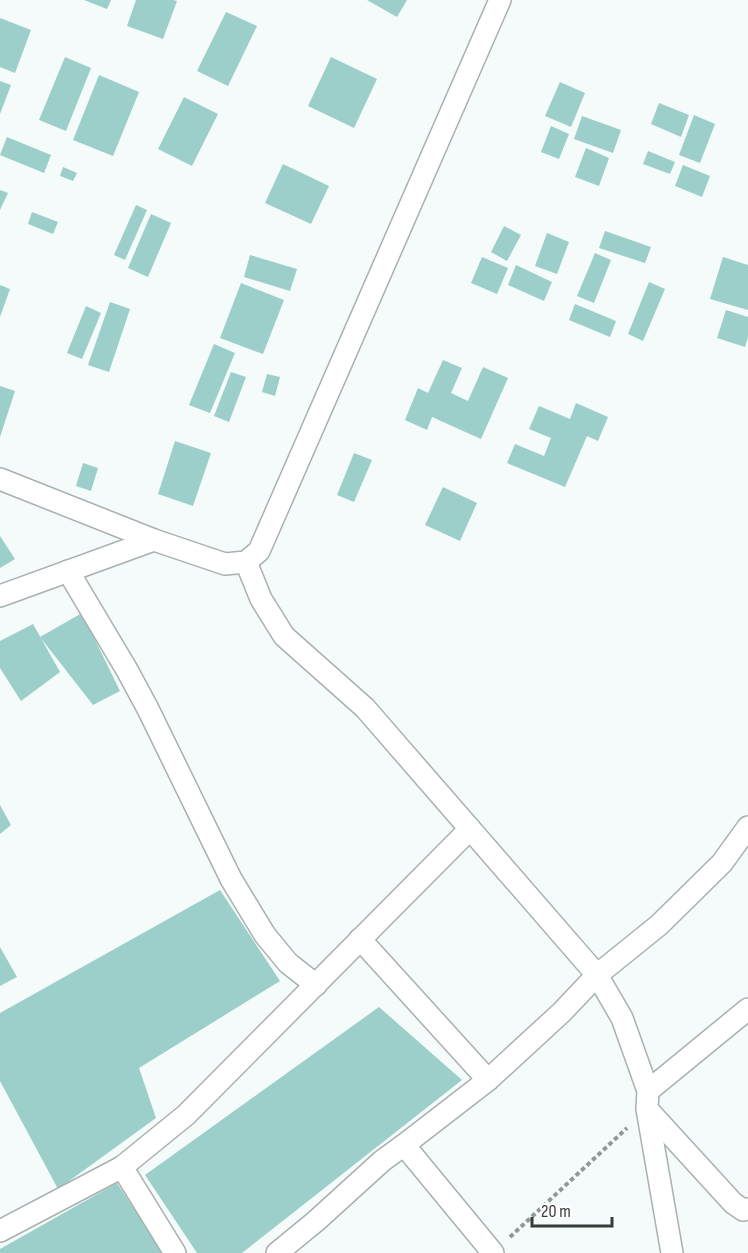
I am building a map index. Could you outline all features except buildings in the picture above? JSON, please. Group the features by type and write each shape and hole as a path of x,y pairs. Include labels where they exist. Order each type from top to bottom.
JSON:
{"street":[{"path":"0,478 154,540 225,564 246,562 259,551 500,0"},
{"path":"0,596 154,540"},
{"path":"246,562 261,599 284,636 365,708 597,975 622,1018 648,1100 672,1253"},
{"path":"68,571 143,699 231,879 265,935 288,963 316,985"},
{"path":"277,1253 382,1161 488,1080 562,1012 597,975 659,925 722,863 748,827"},
{"path":"0,1231 122,1167 186,1115 470,829"},
{"path":"360,939 488,1080"},
{"path":"648,1100 748,1009"},
{"path":"648,1100 733,1203 743,1210 748,1209"},
{"path":"404,1145 493,1253"},
{"path":"122,1167 175,1253"}],"path":[{"path":"493,1253 648,1100"}]}
